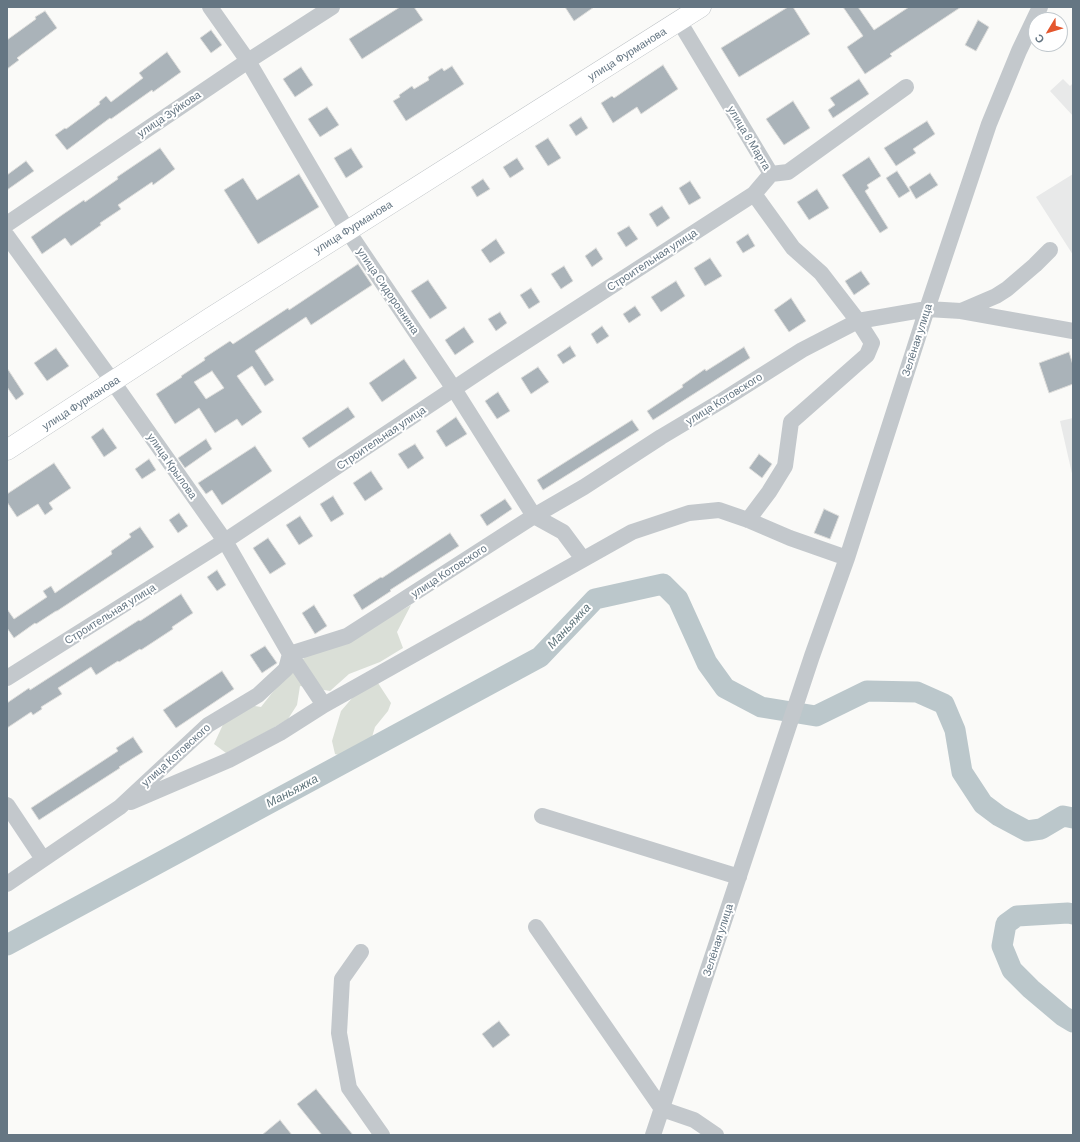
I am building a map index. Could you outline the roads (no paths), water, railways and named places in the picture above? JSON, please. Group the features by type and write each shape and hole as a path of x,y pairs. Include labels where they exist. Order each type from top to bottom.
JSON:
{"main road":[{"name":"улица Фурманова","path":"7,450 347,230 691,12"}],"street":[{"name":"улица Сидоровнина","path":"210,7 248,61 347,230 454,389 534,516 563,532 583,559"},
{"name":"улица Зуйкова","path":"7,224 248,61 332,7"},
{"name":"Зелёная улица","path":"653,1135 805,677 847,558 927,309 989,124 1019,51 1040,7"},
{"name":"улица 8 Марта","path":"691,12 771,174 754,194"},
{"path":"771,174 788,172 906,87"},
{"path":"748,520 769,492 785,466 791,422 867,355 872,343 858,321 821,273 793,248 754,194"},
{"name":"Строительная улица","path":"7,678 225,542 454,389 754,194"},
{"name":"улица Крылова","path":"7,236 113,382 225,542 290,654 324,705"},
{"path":"961,311 996,296 1007,289 1050,250"},
{"name":"улица Котовского","path":"7,884 120,807 208,725 258,695 286,669 290,654 347,636 534,516 584,487 661,437 802,350 858,321 927,309 961,311 1073,331"},
{"path":"120,807 229,760 280,733 324,705 632,532 689,513 719,510 748,520 790,538 847,558"},
{"path":"7,805 43,859"},
{"path":"542,816 739,877"},
{"path":"536,927 662,1109 694,1120 716,1135"},
{"path":"361,952 342,979 339,1033 349,1088 382,1135"}],"waterway":[{"name":"Маньяжка","path":"7,945 540,657 595,599 663,584 678,599 707,663 725,688 761,707 816,716 867,691 917,692 944,704 955,730 962,772 983,804 999,816 1027,831 1041,829 1063,816 1073,818"},
{"name":"Маньяжка","path":"1073,914 1017,916 1006,924 1002,946 1012,970 1031,989 1063,1016 1073,1022"}]}
